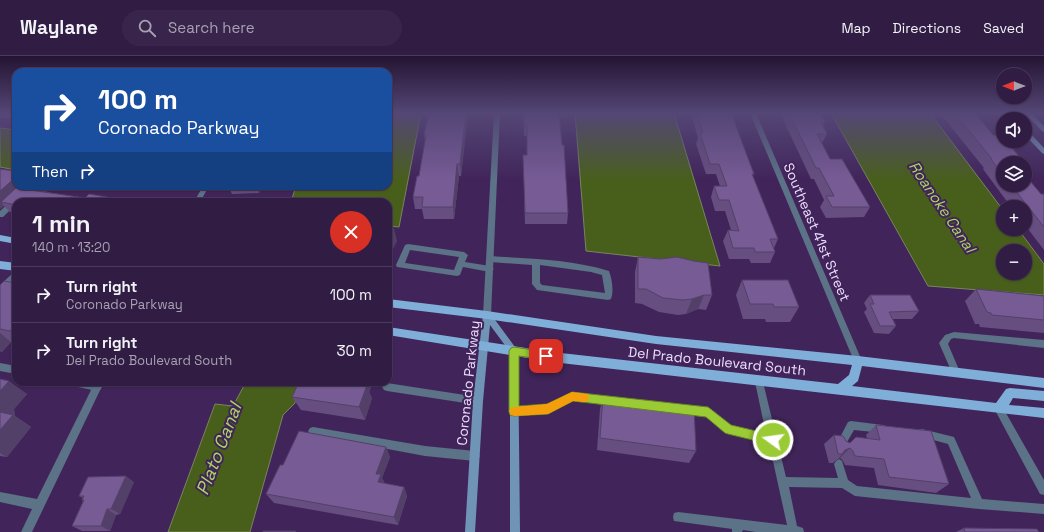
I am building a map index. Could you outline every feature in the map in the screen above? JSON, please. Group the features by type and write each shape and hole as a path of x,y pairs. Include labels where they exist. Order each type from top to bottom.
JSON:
{"main road":[{"path":"0,238 12,240"},
{"path":"0,265 12,267"},
{"name":"Del Prado Boulevard South","path":"392,303 488,315 656,340 858,361 1044,383"},
{"name":"Del Prado Boulevard South","path":"392,332 552,357 759,382 1044,413"},
{"path":"839,390 854,378 858,361"},
{"path":"999,409 1010,393 1044,396"}],"street":[{"path":"488,315 496,135"},
{"name":"Southeast 41st Street","path":"762,135 858,361"},
{"path":"1032,139 1044,152"},
{"path":"0,215 12,205"},
{"path":"408,246 464,255 460,264 457,274 400,265 408,246"},
{"path":"490,259 536,262 591,269 606,273 609,293 608,297 540,288 536,284 536,262"},
{"path":"460,264 490,269"},
{"path":"0,290 12,279"},
{"name":"Coronado Parkway","path":"470,532 478,401 483,346 488,315"},
{"name":"Coronado Parkway","path":"488,315 514,351"},
{"path":"956,372 944,349 943,343 948,337 954,335 1044,344"},
{"path":"514,351 515,532"},
{"path":"0,368 12,370"},
{"path":"678,516 737,528 794,532 759,382"},
{"path":"26,532 98,386"},
{"path":"387,387 478,401"},
{"path":"514,412 548,409 572,396 625,402"},
{"path":"670,408 708,412 728,429 773,440"},
{"path":"999,409 1044,490"},
{"path":"840,446 851,425 896,430"},
{"path":"313,431 425,451 475,456"},
{"path":"912,432 926,433 951,440 979,504"},
{"path":"839,464 844,483"},
{"path":"783,482 844,483 855,491 1044,509"},
{"path":"0,497 40,505"}],"water":[{"path":"0,135 12,135 12,169 0,167"},
{"path":"392,135 417,135 399,227 392,226 392,198 292,198 295,190 392,190"},
{"path":"577,135 681,135 720,266 586,251"},
{"name":"Roanoke Canal","path":"843,135 947,135 996,201 996,236 1023,236 1029,244 996,244 996,280 1032,280 1032,248 1044,264 1044,295 928,286"},
{"name":"Plato Canal","path":"244,386 300,386 295,403 283,415 250,532 168,532 215,404 233,406"}],"building":[{"path":"426,135 463,135 460,164 457,164 453,207 422,207 423,197 413,197 417,176 419,176"},
{"path":"527,135 561,135 562,145 564,145 568,213 525,213 523,155 527,155"},
{"path":"701,135 739,135 754,174 752,174 778,239 770,239 775,252 755,252 754,248 733,248 728,230 739,231 729,200 719,200 714,186 727,186 719,164 710,164"},
{"path":"800,135 818,135 830,159 842,159 870,207 832,207 826,196 834,196 819,168 816,168"},
{"path":"973,135 996,135 996,148 1012,148 1019,156 996,156 996,166"},
{"path":"0,169 12,170 12,180 0,191"},
{"path":"1032,183 1041,194 1044,194 1044,227 1032,212 1032,200 1023,200 1016,192 1032,192"},
{"path":"14,190 30,190 85,198 12,198 12,204 1,202"},
{"path":"89,194 112,198 85,198"},
{"path":"638,257 660,259 677,257 708,263 712,295 704,295 683,300 663,298 646,289 638,289"},
{"path":"742,280 788,280 799,307 774,307 773,304 750,304"},
{"path":"4,281 12,282 12,329 10,331 0,329 0,285"},
{"path":"976,289 1044,296 1044,320 992,315 991,313 987,312"},
{"path":"870,295 910,295 919,311 889,312 896,326 880,326 870,304 874,304"},
{"path":"0,379 9,381 0,391"},
{"path":"297,386 367,386 359,407 292,397"},
{"path":"603,396 694,408 696,451 600,438"},
{"path":"0,412 13,415 0,430"},
{"path":"876,425 931,431 949,484 889,477 884,459 855,456 850,448 845,450 842,454 838,454 834,435 843,436 846,441 850,443 856,437 880,440"},
{"path":"299,431 386,447 376,474 381,474 378,482 404,487 394,517 266,494 280,465 283,465"},
{"path":"126,476 111,509 107,509 101,526 72,526 84,500 82,500 84,496 79,496 88,477"},
{"path":"964,528 1037,529 1039,532 965,532"},
{"path":"263,531 296,531 263,532"}],"slow traffic":[{"path":"515,411 548,409 572,396 584,398"}],"route":[{"path":"546,356 514,351 514,412 548,409 572,396 708,412 728,429 773,440"}]}
